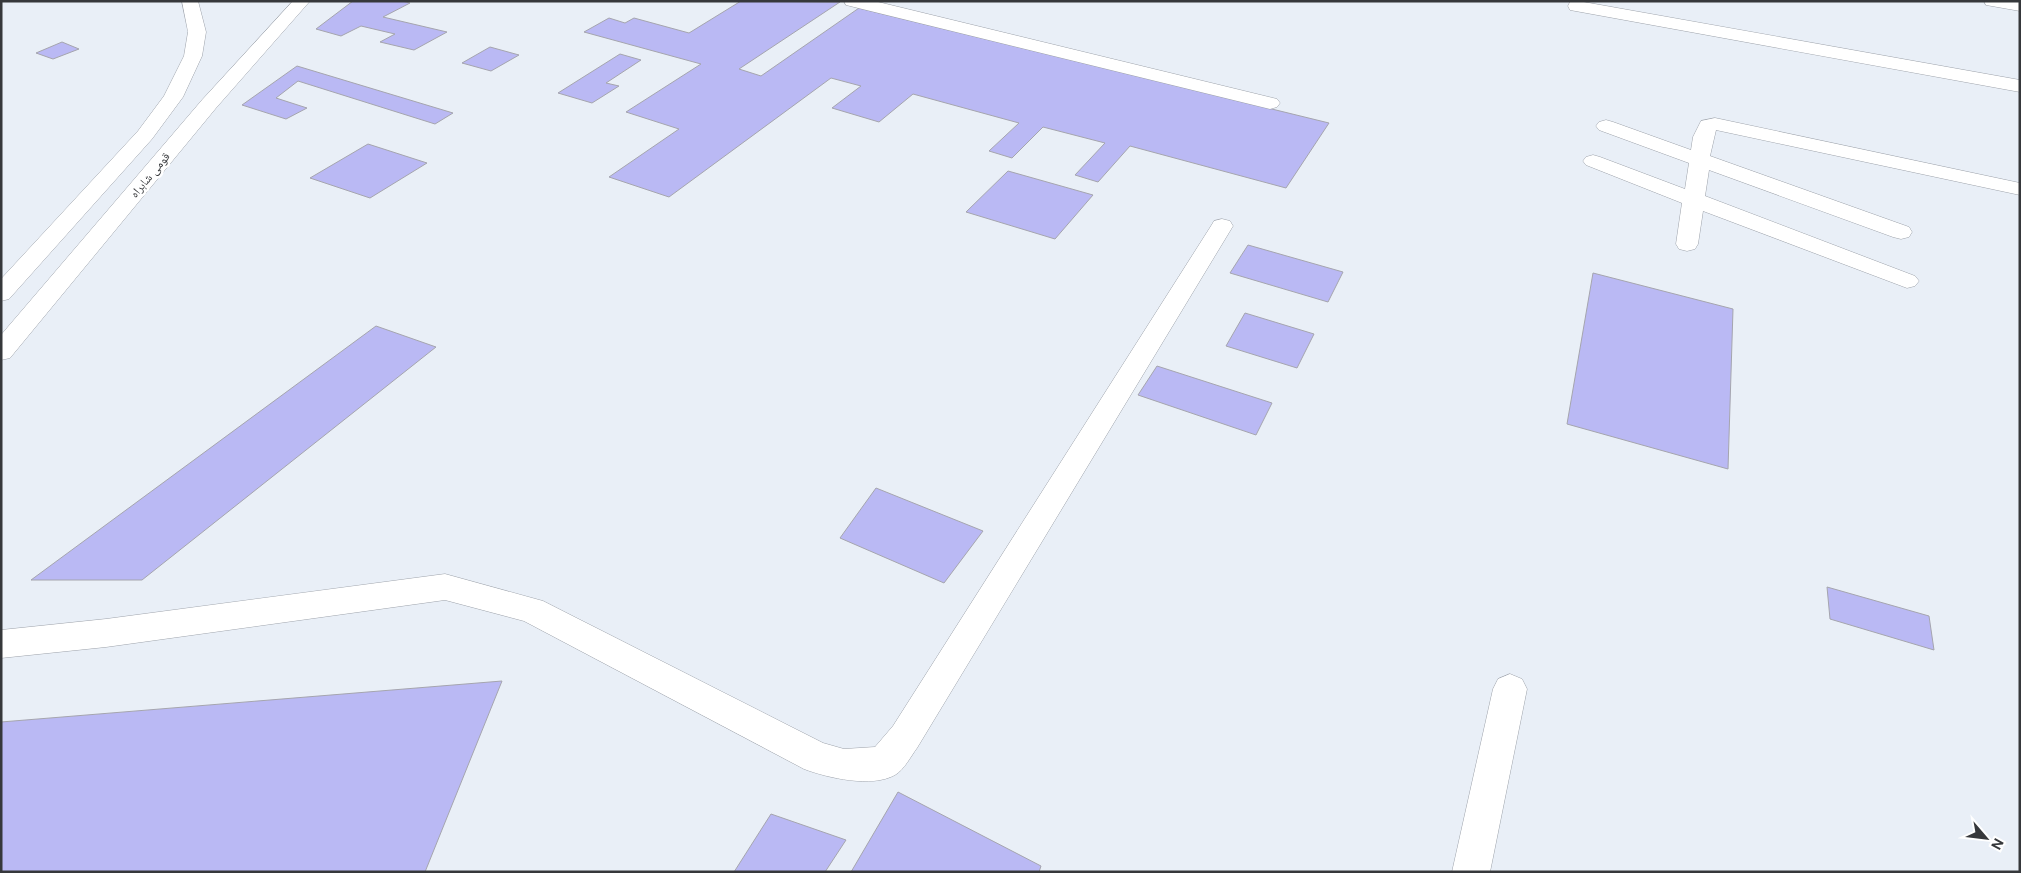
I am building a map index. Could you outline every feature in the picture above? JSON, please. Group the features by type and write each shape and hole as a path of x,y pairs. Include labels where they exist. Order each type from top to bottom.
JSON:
{"main road":[{"name":"قومی شاہراہ","path":"1,294 145,135 173,98 193,56 197,32 190,1"},
{"name":"قومی شاہراہ","path":"1,352 209,104 302,1"},
{"path":"852,1 1270,103"},
{"path":"1992,1 2020,6"},
{"path":"1576,6 2020,86"},
{"path":"1687,244 1703,137 1708,124 2020,189"},
{"path":"1606,126 1901,232"},
{"path":"1593,161 1907,281"},
{"path":"1,644 106,633 445,587 532,610 817,758 844,765 884,763 905,737 1222,226"},
{"path":"1471,872 1510,689"}],"building":[{"path":"353,1 402,1 410,3 383,17 447,32 414,50 380,42 395,34 361,26 341,36 316,29"},
{"path":"741,1 840,2 739,69 761,76 859,8 1329,123 1286,188 1130,146 1098,182 1075,175 1105,143 1043,127 1012,158 989,151 1019,123 913,94 879,122 832,108 861,86 831,78 669,197 609,177 679,129 626,112 701,64 584,32 609,18 625,23 634,18 689,33"},
{"path":"62,42 79,49 53,59 36,53"},
{"path":"490,47 519,55 491,71 462,63"},
{"path":"620,54 641,60 606,83 619,86 592,103 558,93"},
{"path":"297,66 453,113 435,124 298,81 276,98 307,108 286,119 242,105"},
{"path":"368,144 427,163 370,198 310,178"},
{"path":"1008,171 1093,195 1055,239 966,212"},
{"path":"1248,245 1343,272 1328,302 1230,273"},
{"path":"1593,273 1733,309 1728,469 1567,424"},
{"path":"1245,313 1314,334 1297,368 1226,346"},
{"path":"376,326 436,347 142,580 31,580"},
{"path":"1157,366 1272,403 1256,435 1138,395"},
{"path":"876,488 983,531 944,583 840,538"},
{"path":"1827,587 1929,616 1934,650 1830,619"},
{"path":"502,681 425,872 1,872 1,722"},
{"path":"898,792 1041,866 1039,872 851,872"},
{"path":"771,814 846,840 825,872 734,872"}]}
